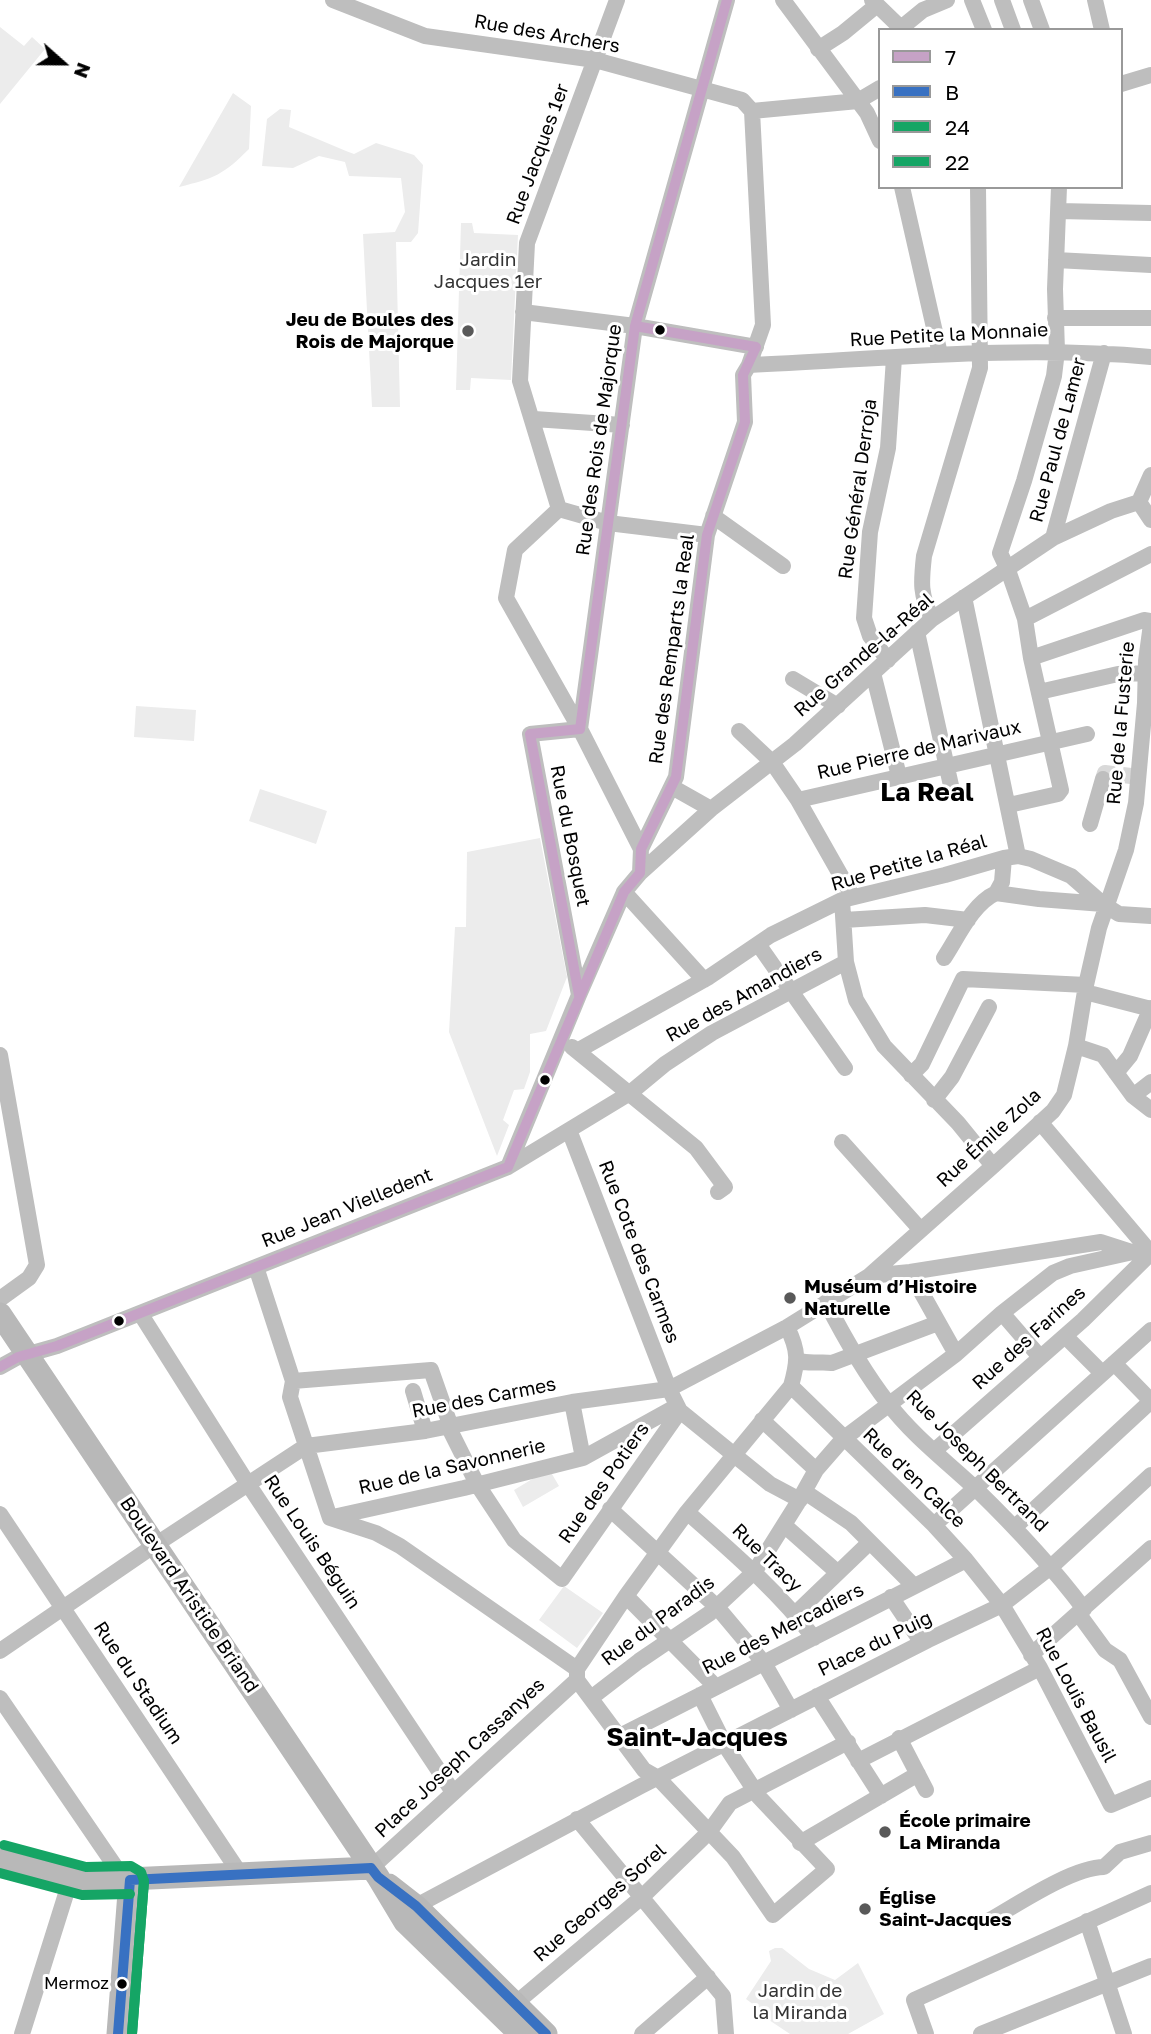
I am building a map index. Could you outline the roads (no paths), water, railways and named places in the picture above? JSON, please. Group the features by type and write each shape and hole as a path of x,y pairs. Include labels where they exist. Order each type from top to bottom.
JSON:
{"main road":[{"name":"Boulevard Aristide Briand","path":"0,1314 375,1872 405,1922 520,2034"},
{"path":"2,1865 84,1881 375,1872 416,1906 546,2034"},
{"path":"118,2034 130,1880"}],"street":[{"name":"Rue des Archers","path":"333,0 362,5 425,36 595,60 742,100 752,111"},
{"name":"Rue Jacques 1er","path":"559,509 534,419 520,381 527,243 617,0"},
{"name":"Rue des Rois de Majorque","path":"580,729 635,326 727,0"},
{"path":"783,0 867,113 878,137"},
{"path":"903,28 924,4 947,0"},
{"path":"972,0 983,28"},
{"path":"1002,0 1012,28"},
{"path":"1031,0 1041,28"},
{"path":"1094,0 1101,28"},
{"path":"818,49 842,33 875,3 901,28"},
{"path":"1123,83 1151,75"},
{"path":"752,111 858,101 878,89"},
{"name":"Rue des Remparts la Real","path":"640,873 641,849 676,778 707,535 745,422 743,375 763,325 752,111"},
{"path":"902,189 940,354"},
{"path":"932,619 920,586 924,556 980,368 978,189"},
{"path":"1009,805 1058,794 1061,790 1031,658 1026,620 1000,553 1054,376 1057,351 1055,318 1059,189"},
{"path":"1059,211 1151,213"},
{"path":"1056,260 1151,265"},
{"path":"523,312 635,326 756,347"},
{"path":"1055,318 1151,318"},
{"name":"Rue Petite la Monnaie","path":"749,365 940,354 1057,351 1151,357"},
{"name":"Rue Paul de Lamer","path":"1053,538 1104,353"},
{"name":"Rue Général Derroja","path":"888,660 870,636 864,618 870,532 888,447 894,358"},
{"path":"534,419 622,425"},
{"path":"1150,482 1139,502 1151,520"},
{"name":"Rue Grande-la-Réal","path":"579,995 624,892 640,873 711,809 838,706 932,619 1053,538 1111,511 1139,502"},
{"path":"641,849 580,729 506,598 515,550 559,509 608,523 707,535"},
{"path":"713,516 783,566"},
{"path":"1026,620 1151,554"},
{"path":"944,958 968,920 984,901 996,893 1011,857 1009,805 964,597"},
{"path":"1031,658 1144,620 1151,625"},
{"name":"Rue de la Fusterie","path":"1085,988 1105,905 1126,850 1136,803 1135,777 1148,703 1146,673 1151,625"},
{"path":"917,632 952,790"},
{"path":"873,673 899,776"},
{"path":"1039,692 1118,674 1146,673"},
{"path":"793,679 838,706"},
{"name":"Rue du Bosquet","path":"579,995 530,734 580,729"},
{"path":"739,731 772,762 798,800 848,899 844,920 846,962 856,1000 884,1046 958,1123 993,1166"},
{"name":"Rue Pierre de Marivaux","path":"798,800 1087,734"},
{"path":"1090,824 1103,779"},
{"path":"672,787 711,809"},
{"path":"1011,857 1052,867 1072,876 1119,914 1151,916"},
{"name":"Rue Petite la Réal","path":"577,1051 704,980 782,929 848,899 1011,857"},
{"path":"624,892 704,980"},
{"path":"996,893 1038,900 1105,905"},
{"path":"844,920 925,915 968,920"},
{"path":"758,944 845,1068"},
{"name":"Rue des Amandiers","path":"569,1130 630,1093 665,1064 712,1033 846,962"},
{"path":"911,1075 922,1064 963,979 1085,988 1151,1009 1130,1056 1116,1073"},
{"name":"Rue Émile Zola","path":"869,1276 1053,1111 1064,1095 1076,1046 1085,988"},
{"path":"508,1167 579,995"},
{"path":"934,1100 951,1077 989,1007"},
{"path":"561,1038 696,1148 722,1190"},
{"path":"1076,1046 1103,1055 1133,1096 1151,1110"},
{"path":"0,1055 37,1265 29,1278 0,1298"},
{"path":"1133,1096 1151,1082"},
{"path":"0,1103 13,1122"},
{"path":"1040,1122 1151,1253"},
{"name":"Rue Jean Vielledent","path":"0,1367 15,1358 27,1356 141,1313 508,1167 569,1130"},
{"name":"Rue Cote des Carmes","path":"569,1130 620,1246 669,1389 679,1408"},
{"path":"842,1142 920,1229"},
{"path":"869,1276 1101,1242 1133,1252 1151,1253"},
{"name":"Rue du Paradis","path":"591,1698 717,1607 755,1571 816,1470 844,1440 956,1354 1002,1312 1053,1273 1133,1252"},
{"name":"Rue des Farines","path":"933,1451 1065,1336 1151,1253"},
{"path":"256,1267 293,1381 290,1397 330,1518 376,1533 400,1546 577,1674 591,1698 644,1770 658,1778 733,1857 770,1911 827,1869 800,1843 754,1790 725,1745 700,1695"},
{"path":"910,1272 956,1354"},
{"name":"Rue des Carmes","path":"306,1446 425,1432 572,1402 669,1389 787,1328 869,1276"},
{"name":"Rue Joseph Bertrand","path":"826,1302 853,1354 889,1405 1052,1566 1105,1650 1120,1660 1151,1717"},
{"path":"1002,1312 1040,1357"},
{"name":"Rue Louis Béguin","path":"141,1313 248,1484 453,1792"},
{"path":"797,1360 806,1364 832,1363 938,1323"},
{"path":"787,1328 795,1343 797,1360 791,1386"},
{"path":"934,1525 1151,1329"},
{"path":"1015,1527 1151,1401 1065,1336"},
{"path":"293,1381 431,1370 450,1427 477,1484"},
{"name":"Place Joseph Cassanyes","path":"375,1872 453,1792 577,1674 626,1595 657,1552 791,1386"},
{"name":"Rue d'en Calce","path":"791,1386 934,1525 1002,1605"},
{"path":"413,1391 425,1432"},
{"path":"572,1402 583,1458"},
{"path":"679,1408 770,1484 802,1496 851,1523 915,1586"},
{"name":"Rue de la Savonnerie","path":"330,1518 583,1458 679,1408"},
{"name":"Rue des Potiers","path":"477,1484 514,1540 562,1579 679,1408"},
{"path":"762,1420 816,1470"},
{"path":"0,1651 306,1446"},
{"name":"Place du Puig","path":"881,1796 817,1696 1002,1605 1052,1566 1151,1475"},
{"path":"610,1509 717,1607 764,1663 791,1710"},
{"name":"Rue Tracy","path":"687,1512 755,1571 814,1638"},
{"name":"Rue du Stadium","path":"0,1514 242,1875"},
{"path":"784,1525 837,1572"},
{"path":"795,1614 870,1542"},
{"path":"858,1761 1035,1661 1081,1611 1151,1548"},
{"name":"Rue des Mercadiers","path":"620,1737 715,1686 966,1560"},
{"path":"626,1595 715,1686"},
{"path":"891,1597 922,1643"},
{"name":"Rue Louis Bausil","path":"1002,1605 1035,1661 1111,1805 1151,1788"},
{"path":"416,1906 577,1819 817,1696"},
{"path":"0,1698 117,1869 130,1880"},
{"path":"899,1738 926,1790"},
{"name":"Rue Georges Sorel","path":"516,2003 642,1897 709,1832 730,1803 848,1742"},
{"path":"800,1843 918,1774"},
{"path":"577,1819 723,1996 726,2034"},
{"path":"990,1920 1063,1880 1092,1867 1104,1867 1120,1852 1151,1843"},
{"path":"22,2034 71,1878"},
{"path":"926,2034 914,2000 1151,1893"},
{"path":"1087,1921 1124,2034"},
{"path":"981,2034 1151,1966"},
{"path":"642,2034 708,1977"}],"tunnel":[{"path":"1103,779 1105,773 1131,776"}],"place":[{"name":"Jeu de Boules des Rois de Majorque","path":"468,331"},
{"name":"Muséum d’Histoire Naturelle","path":"790,1298"},
{"name":"École primaire La Miranda","path":"885,1832"},
{"name":"Église Saint-Jacques","path":"865,1909"},
{"name":"Mermoz","path":"122,1984"}],"district":[{"name":"La Real","path":"927,793"},
{"name":"Saint-Jacques","path":"697,1738"}],"park label":[{"name":"Jardin Jacques 1er","path":"488,271"},
{"name":"Jardin de la Miranda","path":"800,2002"}]}
